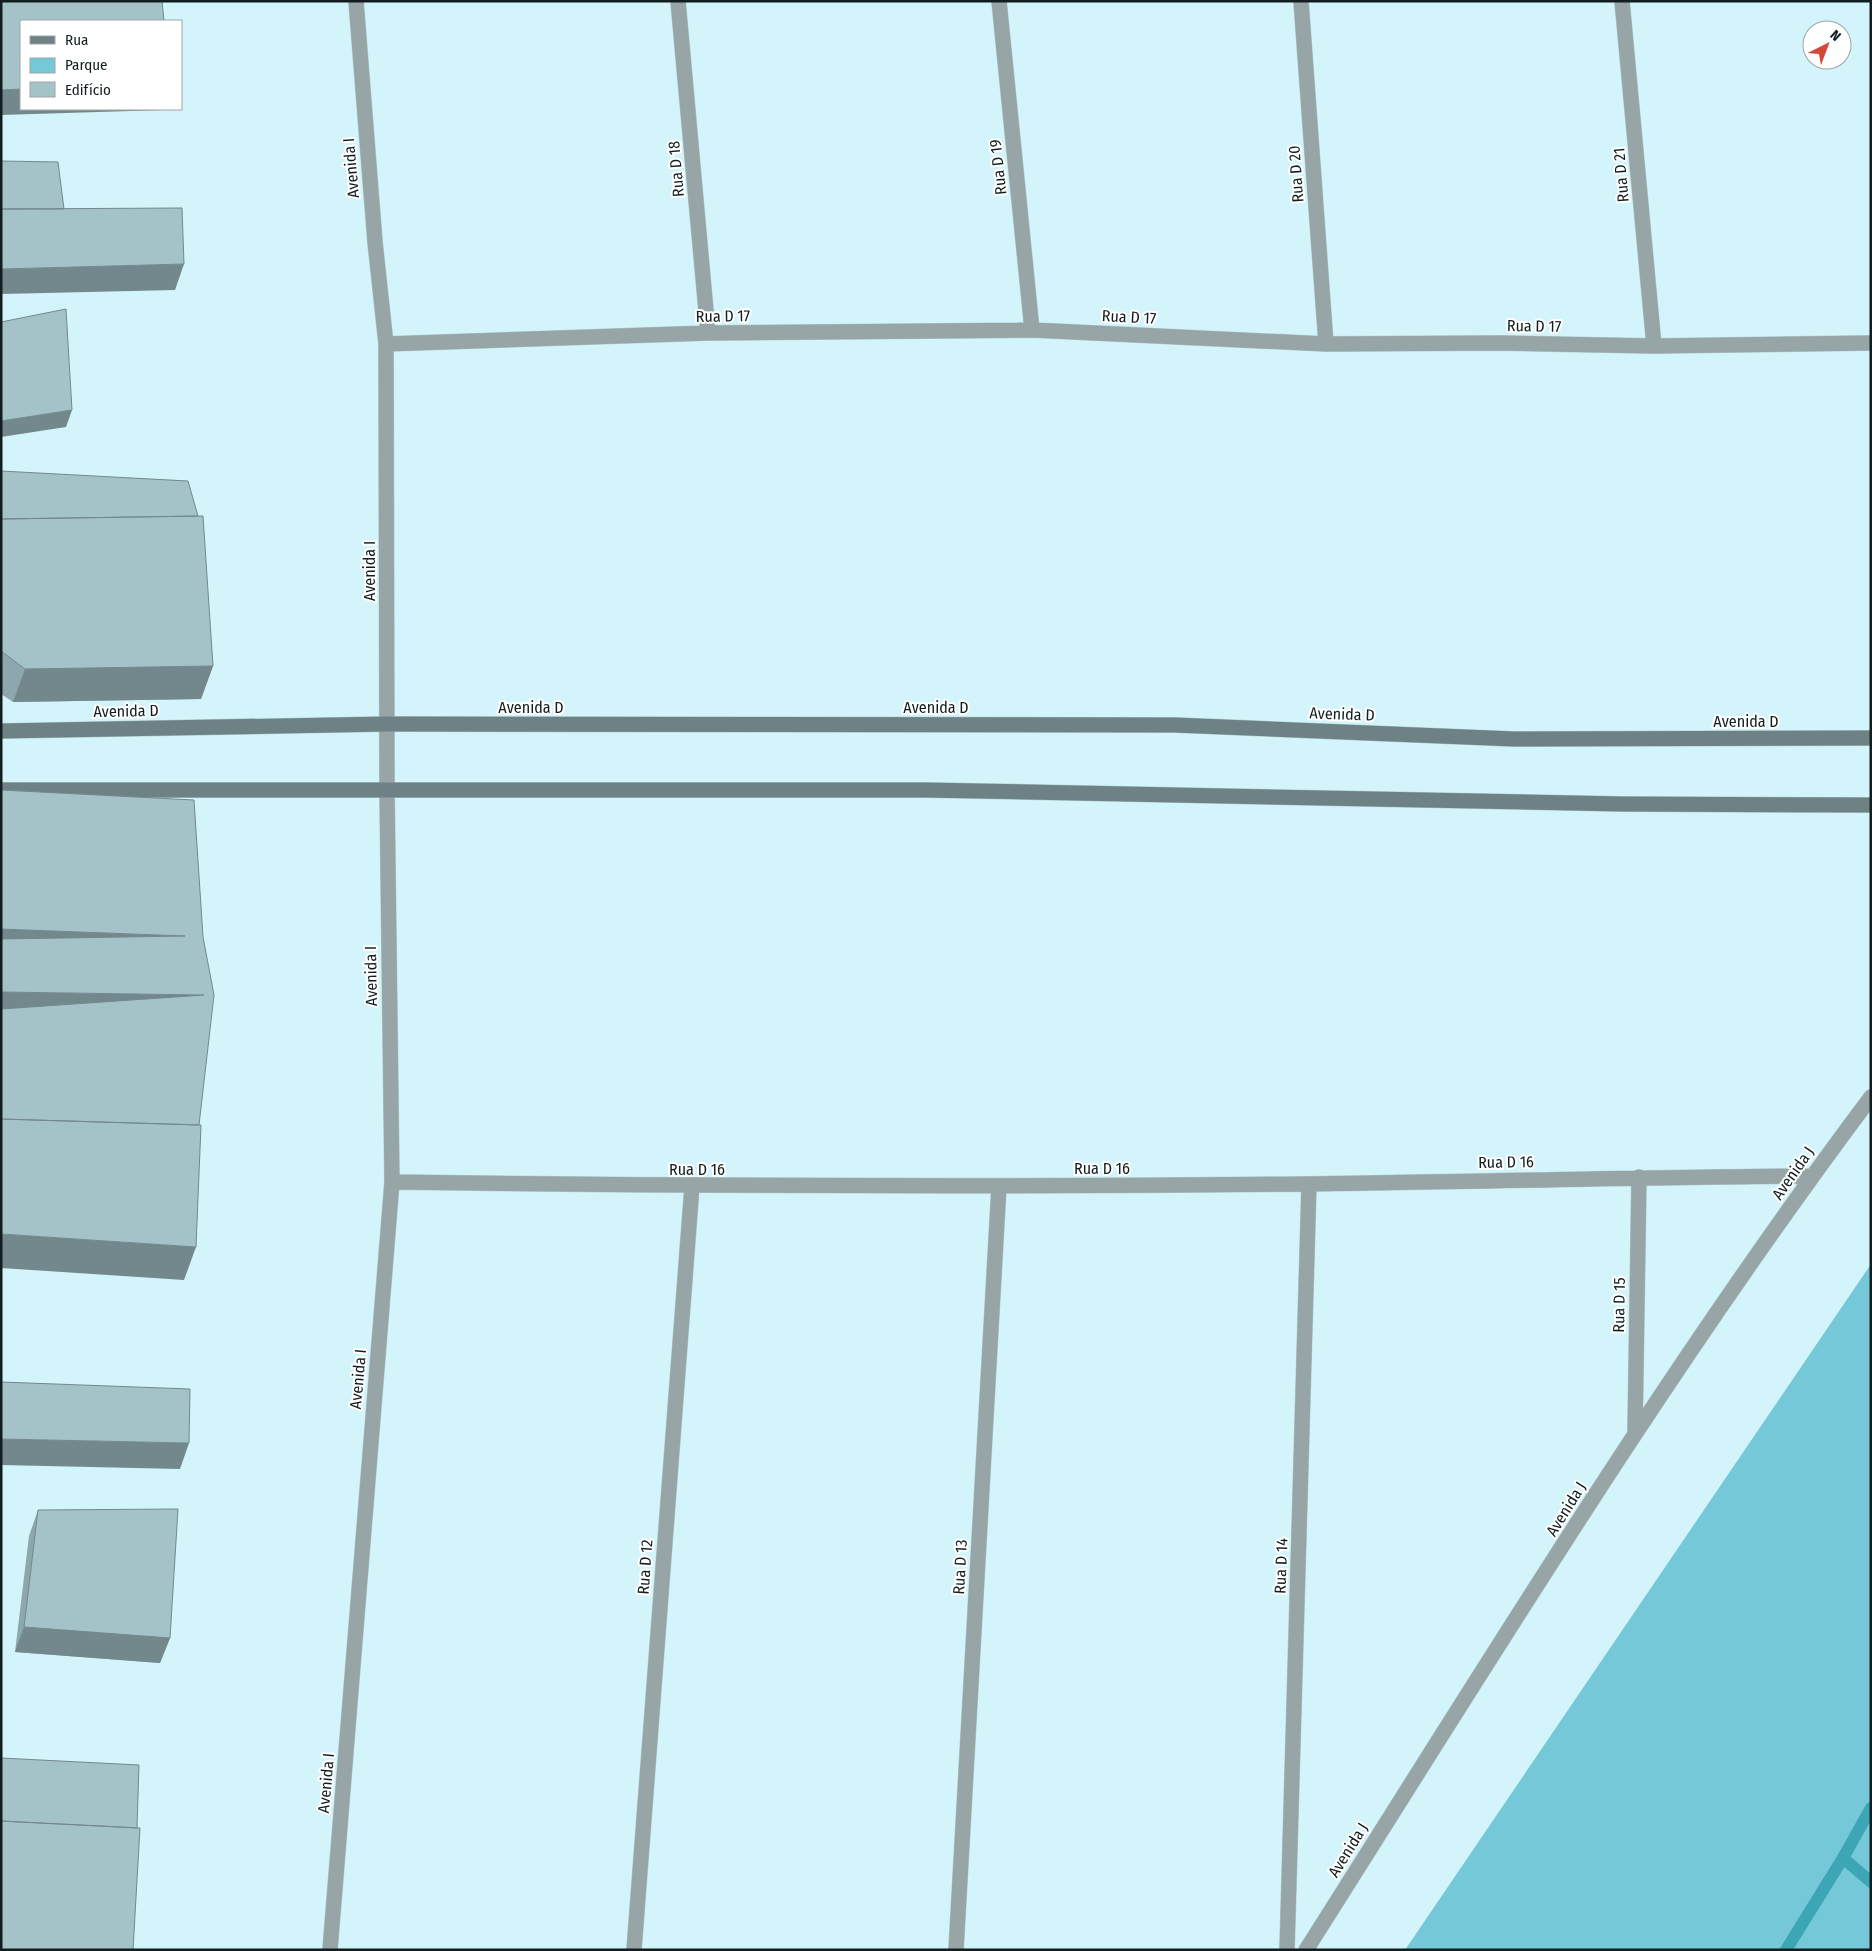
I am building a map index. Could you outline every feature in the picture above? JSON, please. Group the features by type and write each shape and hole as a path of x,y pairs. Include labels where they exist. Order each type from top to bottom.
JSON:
{"main road":[{"name":"Avenida D","path":"1,731 387,724 1175,725 1514,739 1871,738"},
{"path":"1,790 925,790 1612,803 1871,805"}],"street":[{"name":"Avenida I","path":"330,1950 392,1182 387,790 386,344 375,242 356,1"},
{"name":"Rua D 18","path":"678,1 708,333"},
{"name":"Rua D 19","path":"999,1 1032,330"},
{"name":"Rua D 20","path":"1301,1 1326,344"},
{"name":"Rua D 21","path":"1622,1 1654,346"},
{"name":"Rua D 17","path":"386,344 708,333 1032,330 1326,344 1501,343 1654,346 1871,343"},
{"name":"Avenida J","path":"1306,1950 1635,1432 1812,1176 1871,1097"},
{"name":"Rua D 16","path":"392,1182 692,1186 999,1186 1309,1184 1639,1177 1812,1176"},
{"name":"Rua D 15","path":"1635,1432 1639,1177"},
{"name":"Rua D 14","path":"1287,1950 1309,1184"},
{"name":"Rua D 12","path":"634,1950 692,1186"},
{"name":"Rua D 13","path":"956,1950 999,1186"}],"green space":[{"path":"1871,1264 1871,1950 1405,1950"}],"building":[{"path":"1,1 162,1 164,20 20,20 20,89 1,90"},
{"path":"1,161 58,162 64,209 1,209"},
{"path":"182,208 184,264 1,269 1,209"},
{"path":"66,309 72,410 1,421 1,322"},
{"path":"1,471 188,481 198,516 1,519"},
{"path":"203,516 213,666 25,669 1,651 1,519"},
{"path":"1,790 194,800 203,937 214,995 199,1125 1,1119 1,1009 204,995 1,992 1,939 185,936 1,929"},
{"path":"1,1119 201,1125 196,1247 1,1234"},
{"path":"1,1382 190,1389 189,1443 1,1439"},
{"path":"178,1509 170,1638 24,1627 38,1510"},
{"path":"1,1758 139,1765 137,1828 1,1821"},
{"path":"1,1821 140,1828 133,1950 1,1950"}],"waterway":[{"path":"1786,1950 1843,1858 1871,1808"},
{"path":"1843,1858 1871,1882"}]}
